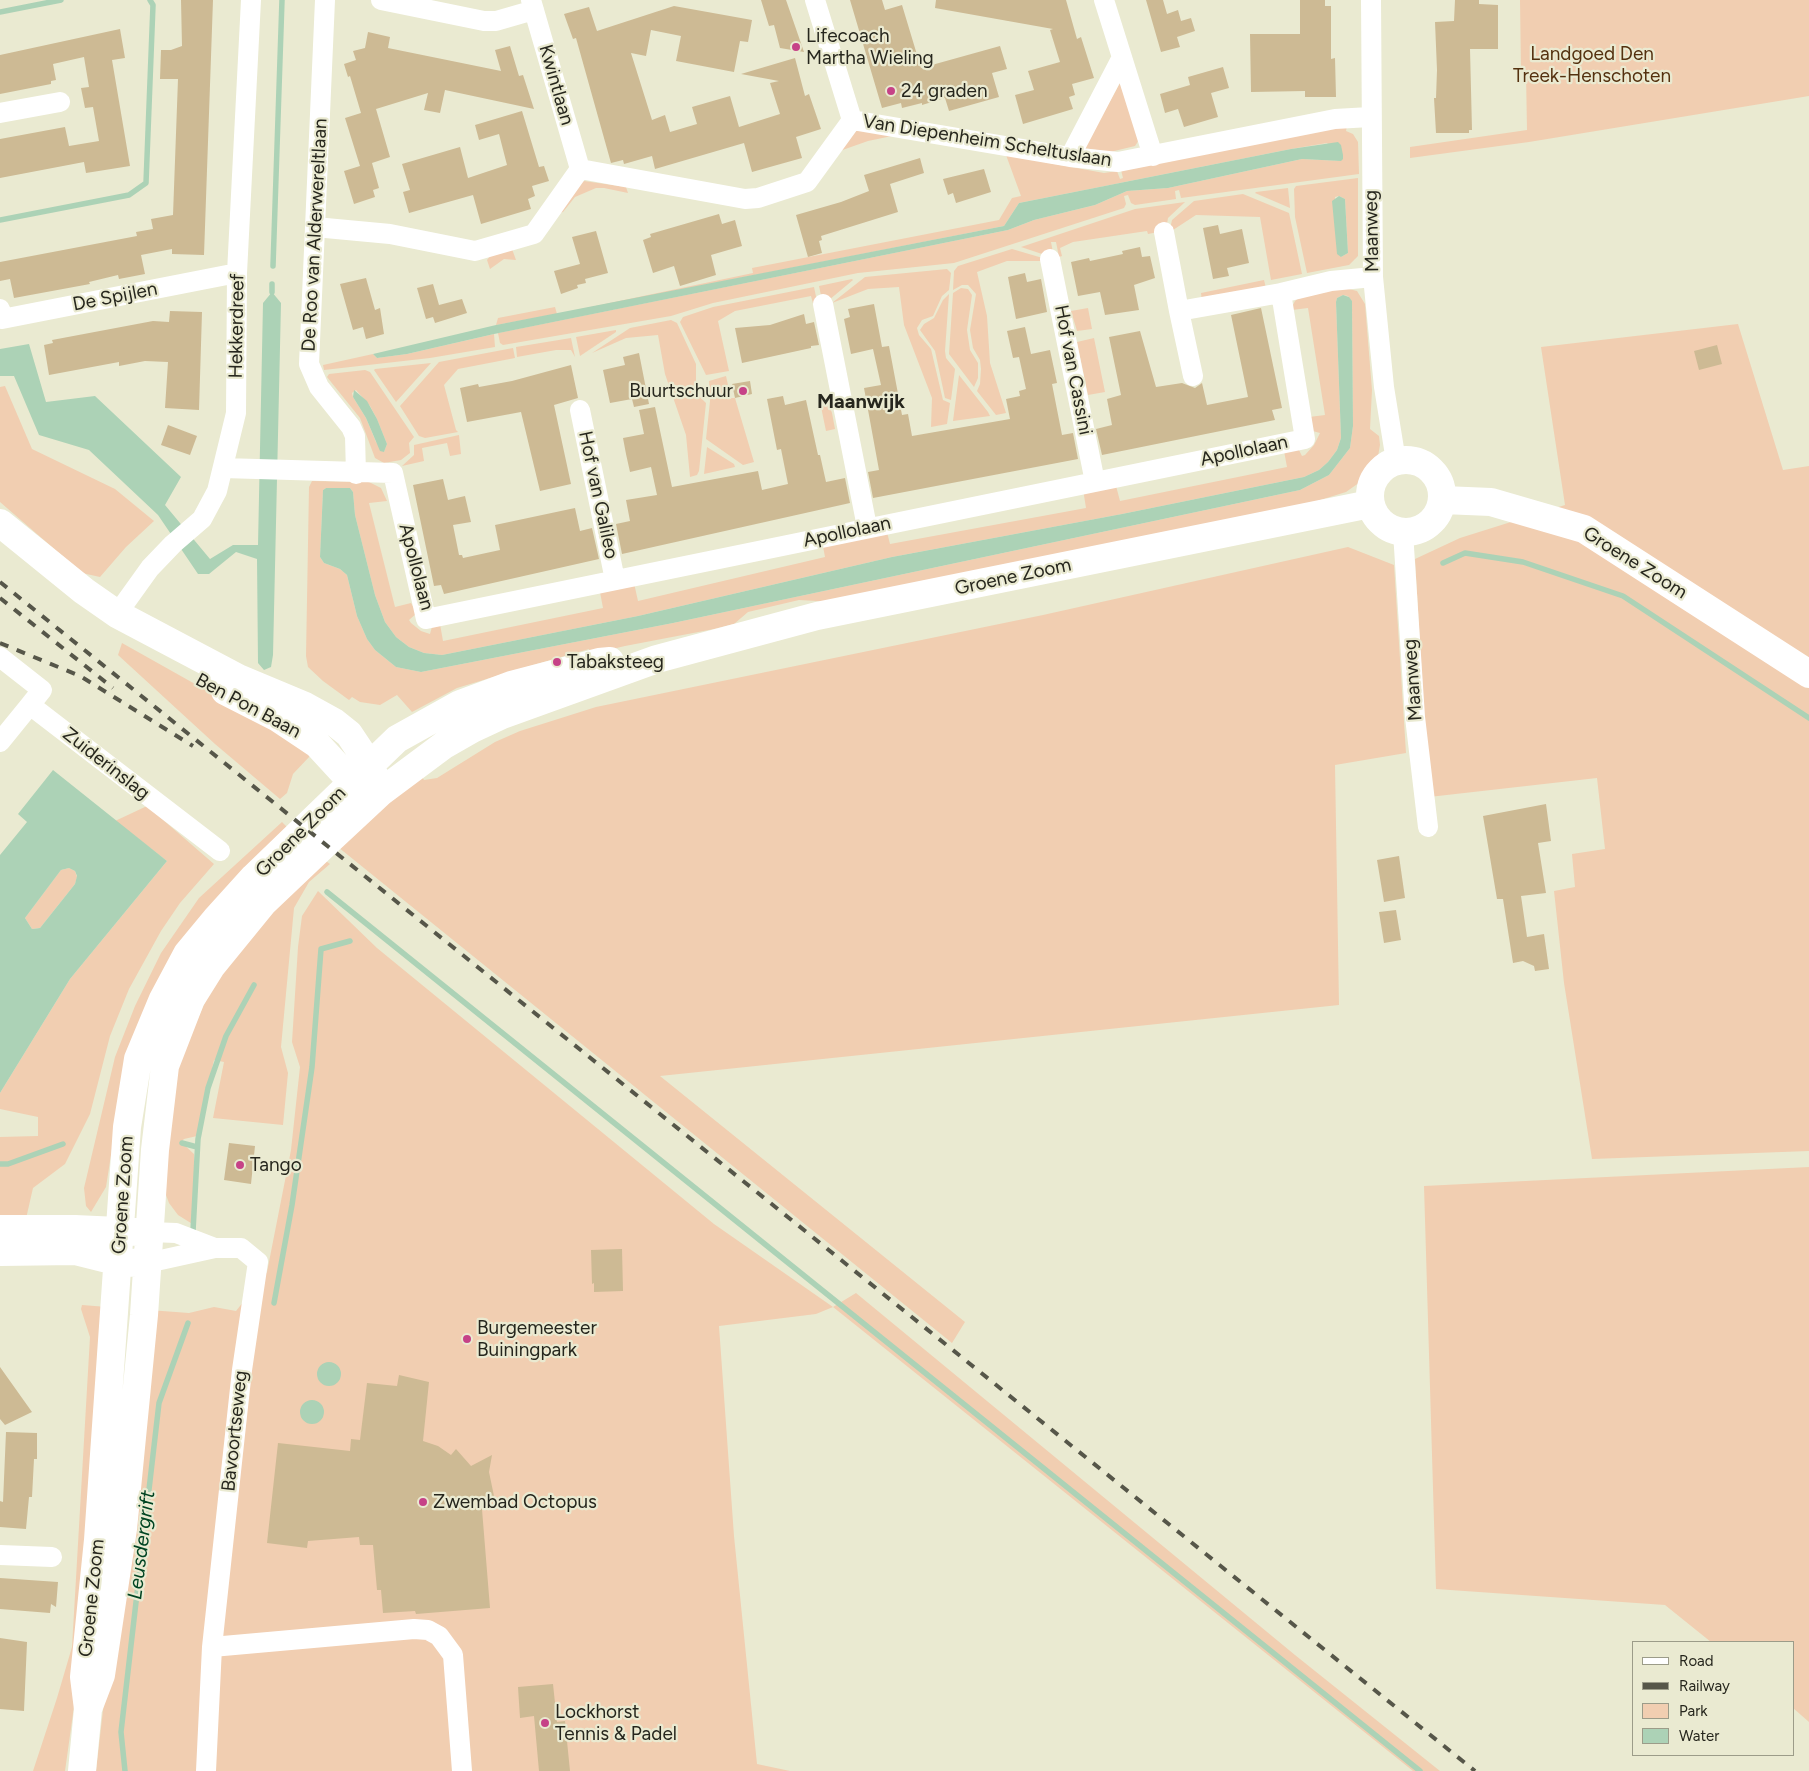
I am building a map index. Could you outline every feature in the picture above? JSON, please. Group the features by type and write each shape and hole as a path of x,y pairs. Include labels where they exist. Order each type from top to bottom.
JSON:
{"main road":[{"path":"1414,460 1430,468 1440,482 1442,500 1437,516 1429,524 1419,530 1402,532 1391,530 1381,523 1370,504 1370,490 1374,480 1385,466 1396,461 1414,460"},
{"name":"Groene Zoom","path":"1442,500 1492,502 1584,529 1809,674"},
{"name":"Groene Zoom","path":"88,1709 101,1675 122,1529 144,1316 155,1150 165,1066 191,999 211,967 264,902 381,792 444,745 472,729 510,712 657,658 817,616 1370,504"},
{"name":"Ben Pon Baan","path":"0,523 84,592 117,614 238,678 306,706 334,722 348,734 360,773"},
{"name":"Groene Zoom","path":"82,1771 88,1709 84,1677 98,1540 127,1128 138,1059 163,999 187,954 216,919 254,877 397,739 460,704 511,685 599,662 657,658"},
{"path":"360,773 381,792"},
{"path":"0,1229 150,1232"},
{"path":"0,1252 75,1251 119,1262 147,1263"}],"street":[{"name":"Hekkerdreef","path":"117,614 150,568 173,544 202,519 217,491 236,413 237,273 251,0"},
{"name":"De Roo van Alderwereltlaan","path":"326,0 309,364 320,386 355,436 356,474"},
{"path":"381,0 484,21 496,21 533,5"},
{"path":"815,0 852,120"},
{"path":"1104,0 1153,156"},
{"name":"Maanweg","path":"1371,0 1370,117 1373,277 1384,387 1396,461"},
{"name":"Kwintlaan","path":"533,5 580,170"},
{"path":"1070,158 1121,59"},
{"path":"0,113 60,102"},
{"name":"Van Diepenheim Scheltuslaan","path":"580,170 745,199 758,198 807,182 852,120 1070,158 1118,162 1334,119 1370,117"},
{"path":"315,227 390,234 475,251 534,234 580,170"},
{"path":"1164,232 1179,312 1194,376"},
{"name":"Hof van Cassini","path":"1050,259 1095,482"},
{"name":"De Spijlen","path":"0,309 2,319 237,273"},
{"path":"1179,312 1280,293 1331,281 1373,277"},
{"name":"Apollolaan","path":"356,474 393,473 426,619 867,527 1305,439 1280,293"},
{"path":"823,304 867,527"},
{"name":"Hof van Galileo","path":"580,410 616,580"},
{"path":"223,468 284,469 356,474"},
{"name":"Maanweg","path":"1402,532 1415,717 1428,827"},
{"path":"0,657 42,690 0,742"},
{"name":"Zuiderinslag","path":"30,705 220,851"},
{"name":"Bavoortseweg","path":"150,1232 176,1233 215,1248"},
{"name":"Bavoortseweg","path":"147,1263 215,1248 241,1248 258,1262 242,1370 212,1647 206,1771"},
{"path":"0,1555 52,1557"},
{"path":"212,1647 414,1628 428,1630 439,1636 453,1655 462,1771"}],"green space":[{"name":"Landgoed Den Treek-Henschoten","path":"1520,0 1809,0 1809,96 1529,142 1410,158 1410,147 1527,130 1526,73 1521,72"},
{"path":"1120,83 1139,139 1137,143 1135,146 1110,152 1084,148"},
{"path":"1347,126 1346,131 1353,134 1358,142 1359,174 1181,198 1179,190 1175,191 1176,199 1135,205 1131,203 1128,195 1124,196 1126,204 1124,208 954,263 858,273 713,303 671,316 503,345 500,343 498,333 1008,230 1034,220 1095,205 1127,191 1168,188 1302,159 1341,161 1327,143 1291,149 1019,203 1004,226 557,314 753,273 752,268 999,220 1012,198 1021,196 1006,155 1104,173 1117,171 1120,179 1123,178 1121,170"},
{"path":"857,130 892,136 868,141 834,153"},
{"path":"1358,178 1358,256 1349,265 1307,273 1295,217 1294,189 1296,186","holes":["1339,196 1345,199 1348,253 1341,257 1335,197"]},
{"path":"584,181 626,187 628,193 596,188 575,197 563,212 559,213 580,183"},
{"path":"1288,188 1290,208 1255,193 1256,192"},
{"path":"1243,194 1289,213 1302,274 1271,280 1260,217 1196,215 1173,230 1170,229 1172,220 1194,201"},
{"path":"1185,202 1168,218 1166,230 1163,231 1148,234 1147,231 1073,242 1060,248 1062,256 1059,257 1056,242 1051,242 1054,258 1021,247 1135,209"},
{"path":"512,249 516,260 504,259 490,269 487,260 490,256"},
{"path":"1012,249 1046,259 1044,261 1007,261 977,272 987,316 990,363 1006,413 996,415 977,391 980,384 980,360 973,348 970,330 976,294 968,285 962,285 953,290 954,271 958,266"},
{"path":"947,269 951,273 949,290 942,296 933,316 922,320 917,328 919,335 931,349 943,400 950,403 947,424 931,427 932,398 904,325 899,287 868,289 832,303 865,277"},
{"path":"853,280 823,305 819,286"},
{"path":"1264,280 1266,288 1202,301 1201,293"},
{"path":"814,287 818,306 814,307 811,296 735,311 718,321 729,371 706,375 680,322 683,317 713,307"},
{"path":"1341,287 1357,291 1365,304 1372,390 1370,429 1379,436 1380,445 1377,462 1363,480 1346,492 1288,510 1218,526 834,602 799,600 748,612 734,624 714,629 591,654 589,649 457,688 412,712 397,695 380,705 360,702 352,697 349,700 323,681 308,667 306,656 309,487 312,481 369,482 381,488 387,501 369,503 395,607 411,603 417,613 409,620 411,623 421,631 430,634 433,623 440,624 443,641 603,608 600,592 598,592 600,589 634,583 638,601 825,557 822,541 819,542 821,538 886,525 889,527 886,528 890,544 1086,508 1083,489 1115,482 1120,501 1287,467 1284,451 1297,446 1302,456 1305,455 1314,445 1320,433 1309,430 1309,417 1325,415 1308,308 1292,310 1292,313 1290,311 1295,301 1301,296","holes":["1343,295 1348,296 1352,302 1353,426 1350,448 1329,475 1300,490 673,623 421,672 396,667 375,650 367,639 357,616 347,575 340,569 324,563 320,557 323,490 326,488 350,488 353,492 355,515 375,595 385,622 396,637 409,647 424,653 442,655 638,616 892,557 1122,514 1304,477 1319,470 1328,462 1337,450 1341,438 1336,302 1337,298"]},
{"path":"961,288 968,289 972,295 967,330 970,350 978,363 978,378 974,387 949,354 953,293"},
{"path":"949,294 945,351 946,358 955,369 951,400 945,398 935,351 920,330 924,324 934,318 943,300"},
{"path":"555,307 557,314 496,325 498,318"},
{"path":"1088,308 1092,329 1077,331 1071,311"},
{"path":"671,320 677,323 696,364 696,393 706,403 699,471 697,475 690,477 686,435 665,374 658,335 626,338 592,353 630,328"},
{"path":"1738,324 1783,470 1809,466 1809,1151 1592,1159 1564,983 1554,891 1575,887 1572,854 1605,849 1597,778 1429,797 1415,559 1460,538 1565,505 1541,347"},
{"path":"616,330 616,332 580,356 576,337"},
{"path":"494,334 495,347 430,358 324,370 323,365 373,354 377,358 407,354"},
{"path":"571,338 575,357 571,350 556,350 517,357 516,347"},
{"path":"1094,338 1105,392 1088,395 1077,342"},
{"path":"513,348 515,358 458,369 444,385 458,432 425,438 419,436 400,406 439,362"},
{"path":"431,363 396,402 374,370 375,369"},
{"path":"365,370 370,372 414,437 409,443 410,453 401,460 384,463 375,458 360,418 327,377 329,374","holes":["356,390 370,406 387,444 384,452 376,442 366,418 352,393"]},
{"path":"959,375 988,412 990,416 953,421"},
{"path":"726,376 731,398 735,398 754,462 743,465 706,439 710,401 709,381"},
{"path":"5,386 32,449 115,489 154,521 126,547 100,577 82,573 0,502 0,387"},
{"path":"820,402 828,402 832,413 835,429 826,431"},
{"path":"459,435 461,454 450,456 447,443 422,448 424,461 402,466 414,455 414,445"},
{"path":"707,447 734,464 735,467 704,474"},
{"path":"1348,547 1394,565 1406,753 1335,765 1339,1005 660,1076 965,1322 952,1343 338,847 419,772 424,780 437,778 495,742 520,731 596,707 1043,615"},
{"path":"122,643 236,707 245,709 310,756 293,774 287,793 280,799 215,744 118,655"},
{"path":"147,806 214,864 180,903 161,931 129,989 110,1036 90,1114 65,1164 33,1188 25,1223 0,1223 0,1137 38,1136 38,1117 0,1109 0,1093 70,979 167,861 115,821"},
{"path":"282,822 292,832 126,1059 106,1187 91,1212 86,1206 84,1188 115,1057 135,1006 161,953 199,898"},
{"path":"326,861 330,864 309,882 294,908 281,1047 288,1073 283,1125 213,1118 224,1062 214,1060 197,1136 184,1139 181,1142 194,1154 194,1225 178,1215 169,1203 163,1187 177,1067 212,986 261,921"},
{"path":"69,868 75,871 77,877 75,884 40,928 32,929 25,918 61,870"},
{"name":"Burgemeester Buiningpark","path":"318,891 377,948 714,1224 833,1307 816,1314 719,1326 734,1536 757,1764 790,1771 96,1771 149,1310 189,1313 214,1307 236,1311 267,1272 291,1150 300,1067 292,1042 298,947 302,916"},
{"path":"1809,1167 1809,1722 1794,1709 1794,1641 1710,1641 1665,1605 1436,1589 1424,1186"},
{"path":"856,1293 1295,1655 1440,1771 1413,1771 833,1307"},
{"path":"82,1305 107,1307 78,1678 65,1771 33,1771 72,1647 90,1337 81,1309"}],"water":[{"path":"1338,142 1341,145 1343,155 1341,161 1302,159 1168,188 1127,191 1095,205 1034,220 1008,230 494,334 407,354 377,358 373,354 496,325 1004,226 1019,203 1291,149"},
{"path":"1339,196 1345,199 1348,253 1341,257 1337,254 1332,201"},
{"path":"272,292 281,303 273,655 271,667 264,670 258,663 257,559 236,552 209,574 198,574 158,515 89,450 39,435 14,376 0,376 0,349 29,344 46,402 95,396 181,477 165,505 210,559 233,545 258,545 263,303"},
{"path":"1343,295 1349,297 1352,301 1353,426 1350,448 1329,475 1300,490 673,623 421,672 396,667 375,650 367,639 357,616 347,575 340,569 324,563 320,557 323,490 326,488 350,488 353,492 355,515 375,595 385,622 396,637 409,647 424,653 442,655 638,616 892,557 1122,514 1304,477 1319,470 1328,462 1337,450 1341,438 1336,302 1337,298"},
{"path":"354,390 367,401 377,419 387,444 384,452 380,451 366,418 353,397"},
{"path":"53,770 167,861 70,979 0,1093 0,855 27,822 18,814","holes":["69,868 75,871 77,876 75,884 40,928 32,929 25,918 61,870"]},
{"path":"329,1362 338,1365 341,1374 338,1383 329,1386 320,1383 317,1374 320,1365"},
{"path":"312,1400 320,1404 324,1412 320,1420 312,1424 304,1420 300,1412 304,1404"}],"building":[{"path":"181,0 213,0 204,255 172,254 172,249 141,255 145,274 119,279 118,275 89,282 90,284 14,298 10,279 0,281 0,262 137,236 136,232 153,229 151,219 173,215 178,79 160,79 161,50 171,50 182,46"},
{"path":"761,0 786,0 804,52 780,48 774,25 769,26"},
{"path":"850,0 882,0 885,10 902,5 921,68 1000,46 1007,69 992,73 999,97 949,111 945,98 922,105 922,103 902,108 901,103 882,108"},
{"path":"936,0 1066,0 1077,39 1081,37 1094,78 1072,84 1075,95 1069,97 1073,109 1023,124 1015,95 1034,90 1028,71 1060,62 1050,30 1053,29 935,8"},
{"path":"1146,0 1163,0 1167,14 1178,10 1181,21 1191,18 1195,31 1177,37 1180,47 1161,52"},
{"path":"1300,0 1325,0 1325,6 1331,6 1331,59 1335,58 1336,97 1305,97 1305,91 1251,92 1250,34 1300,34"},
{"path":"1455,0 1479,0 1479,4 1498,5 1498,49 1470,49 1472,130 1469,130 1469,133 1436,133 1434,98 1436,98 1437,70 1435,22 1454,21"},
{"path":"674,6 752,20 748,42 740,41 734,72 676,61 681,36 651,30 646,56 631,53 652,120 665,115 670,132 697,124 692,107 730,96 739,127 780,114 770,83 779,81 741,74 795,58 805,96 809,94 821,129 796,137 802,158 752,172 744,143 655,169 652,156 624,164 623,160 611,163 576,38 573,39 564,14 589,7 597,31"},
{"path":"120,29 125,58 112,60 130,166 86,173 84,162 0,178 0,139 65,127 69,146 99,141 93,107 85,108 81,88 89,87 84,57 53,64 56,80 51,81 51,84 0,94 0,55"},
{"path":"368,32 390,37 388,48 501,71 495,50 510,46 519,76 523,75 534,109 445,90 440,113 424,110 428,93 376,109 390,157 372,163 379,188 373,190 375,197 354,204 344,171 360,166 345,118 361,113 350,76 348,77 344,64 356,60 353,51 365,48"},
{"path":"1223,67 1229,88 1211,93 1218,117 1184,127 1178,109 1165,113 1160,94 1190,85 1188,77"},
{"path":"522,111 539,167 544,166 549,181 532,186 535,196 528,199 531,209 481,224 473,195 409,213 403,192 410,190 402,164 460,147 468,178 507,165 499,134 479,140 475,125"},
{"path":"920,158 924,173 890,184 898,212 821,236 822,240 819,241 822,253 808,257 796,215 841,202 869,191 864,175"},
{"path":"984,169 991,192 956,203 953,193 948,195 943,179"},
{"path":"719,214 722,224 735,220 742,246 711,255 716,275 680,286 674,266 653,273 643,240 651,237 650,234"},
{"path":"1218,225 1220,234 1242,229 1249,263 1227,268 1229,276 1213,279 1203,228"},
{"path":"596,231 608,273 585,279 586,283 577,285 578,288 561,294 554,271 580,264 572,237"},
{"path":"1140,247 1142,257 1150,256 1155,278 1134,285 1139,310 1105,315 1100,292 1078,296 1071,262 1089,258 1090,261 1123,254 1122,251"},
{"path":"1025,273 1027,282 1041,279 1047,312 1016,319 1008,277"},
{"path":"366,278 375,310 380,308 384,334 366,339 363,327 353,330 340,284"},
{"path":"433,284 439,305 462,299 467,313 435,323 433,317 426,319 417,288"},
{"path":"874,304 882,347 889,346 902,415 908,414 912,436 1010,419 1006,399 1020,396 1019,391 1026,389 1019,357 1013,358 1007,331 1025,327 1031,354 1050,350 1057,383 1052,384 1062,435 1073,433 1078,459 873,498 868,472 879,470 864,388 881,385 873,349 851,354 844,319 850,317 848,309"},
{"path":"1261,308 1282,408 1272,410 1275,420 1102,455 1096,429 1112,425 1107,399 1121,395 1109,337 1140,331 1156,387 1182,383 1195,388 1202,383 1207,405 1248,397 1231,315"},
{"path":"170,311 202,312 199,410 165,408 168,362 145,361 119,366 119,362 49,375 44,345 53,343 52,340 153,321 169,322"},
{"path":"804,314 806,324 814,322 819,345 742,363 735,328 770,325"},
{"path":"1717,345 1722,364 1699,370 1694,351"},
{"path":"639,353 649,404 634,407 632,399 610,403 603,370 625,365 623,357"},
{"path":"571,365 578,398 554,405 571,484 540,491 521,412 467,422 460,388 478,384 479,387 512,381"},
{"name":"Buurtschuur","path":"750,381 752,394 735,398 732,384"},
{"path":"783,396 785,405 806,400 826,482 845,478 850,503 622,554 616,524 630,521 626,500 657,495 651,467 630,472 626,454 623,438 644,434 639,410 655,407 672,487 758,471 762,490 788,484 781,449 777,450 767,399"},
{"path":"168,425 197,436 190,455 161,445"},
{"path":"443,479 448,500 465,496 471,522 453,525 459,555 462,555 463,558 500,550 495,525 575,508 580,531 592,528 599,559 444,594 441,585 434,586 413,485"},
{"path":"1546,804 1551,841 1538,843 1546,893 1521,896 1527,937 1544,934 1549,969 1535,971 1534,966 1523,961 1513,963 1503,899 1497,899 1483,816"},
{"path":"1399,856 1405,898 1384,902 1377,860"},
{"path":"1396,910 1401,940 1384,943 1379,912"},
{"path":"229,1143 255,1146 251,1184 224,1180"},
{"path":"622,1249 623,1291 594,1292 591,1250"},
{"path":"0,1367 32,1412 5,1425 0,1419"},
{"path":"399,1375 429,1382 423,1441 438,1446 451,1455 456,1449 471,1466 492,1455 489,1472 494,1496 481,1497 490,1608 416,1614 415,1611 383,1613 381,1590 377,1590 373,1545 360,1545 359,1537 308,1541 307,1548 267,1543 278,1443 350,1451 351,1439 360,1440 367,1383 397,1386"},
{"path":"6,1432 37,1433 37,1459 34,1459 32,1497 29,1497 26,1529 0,1527 0,1501 3,1502"},
{"path":"0,1578 58,1582 56,1607 51,1604 50,1613 0,1609"},
{"path":"0,1638 27,1642 24,1711 0,1709"},
{"path":"553,1684 557,1722 565,1721 570,1771 539,1771 534,1716 520,1718 518,1687"}],"waterway":[{"path":"0,12 61,0"},
{"path":"0,220 129,195 146,183 153,5 150,0"},
{"path":"273,266 282,0"},
{"path":"272,284 272,292"},
{"path":"1443,563 1465,553 1523,562 1623,596 1809,718"},
{"path":"327,892 1420,1771"},
{"path":"274,1303 292,1205 312,1067 321,949 350,941"},
{"name":"Leusdergrift","path":"193,1231 198,1139 208,1088 226,1036 254,985"},
{"path":"182,1143 197,1147"},
{"path":"0,1164 8,1164 63,1144"},
{"name":"Leusdergrift","path":"125,1771 121,1732 159,1403 188,1323"}],"railway":[{"path":"0,582 1475,1771"},
{"path":"0,598 113,688"},
{"path":"0,643 80,676 193,746"}],"place":[{"name":"Lifecoach Martha Wieling","path":"796,47"},
{"name":"24 graden","path":"891,91"},
{"name":"Buurtschuur","path":"743,391"},
{"name":"Tabaksteeg","path":"557,662"},
{"name":"Tango","path":"240,1165"},
{"name":"Burgemeester Buiningpark","path":"467,1339"},
{"name":"Zwembad Octopus","path":"423,1502"},
{"name":"Lockhorst Tennis & Padel","path":"545,1723"}],"district":[{"name":"Maanwijk","path":"861,402"}]}
